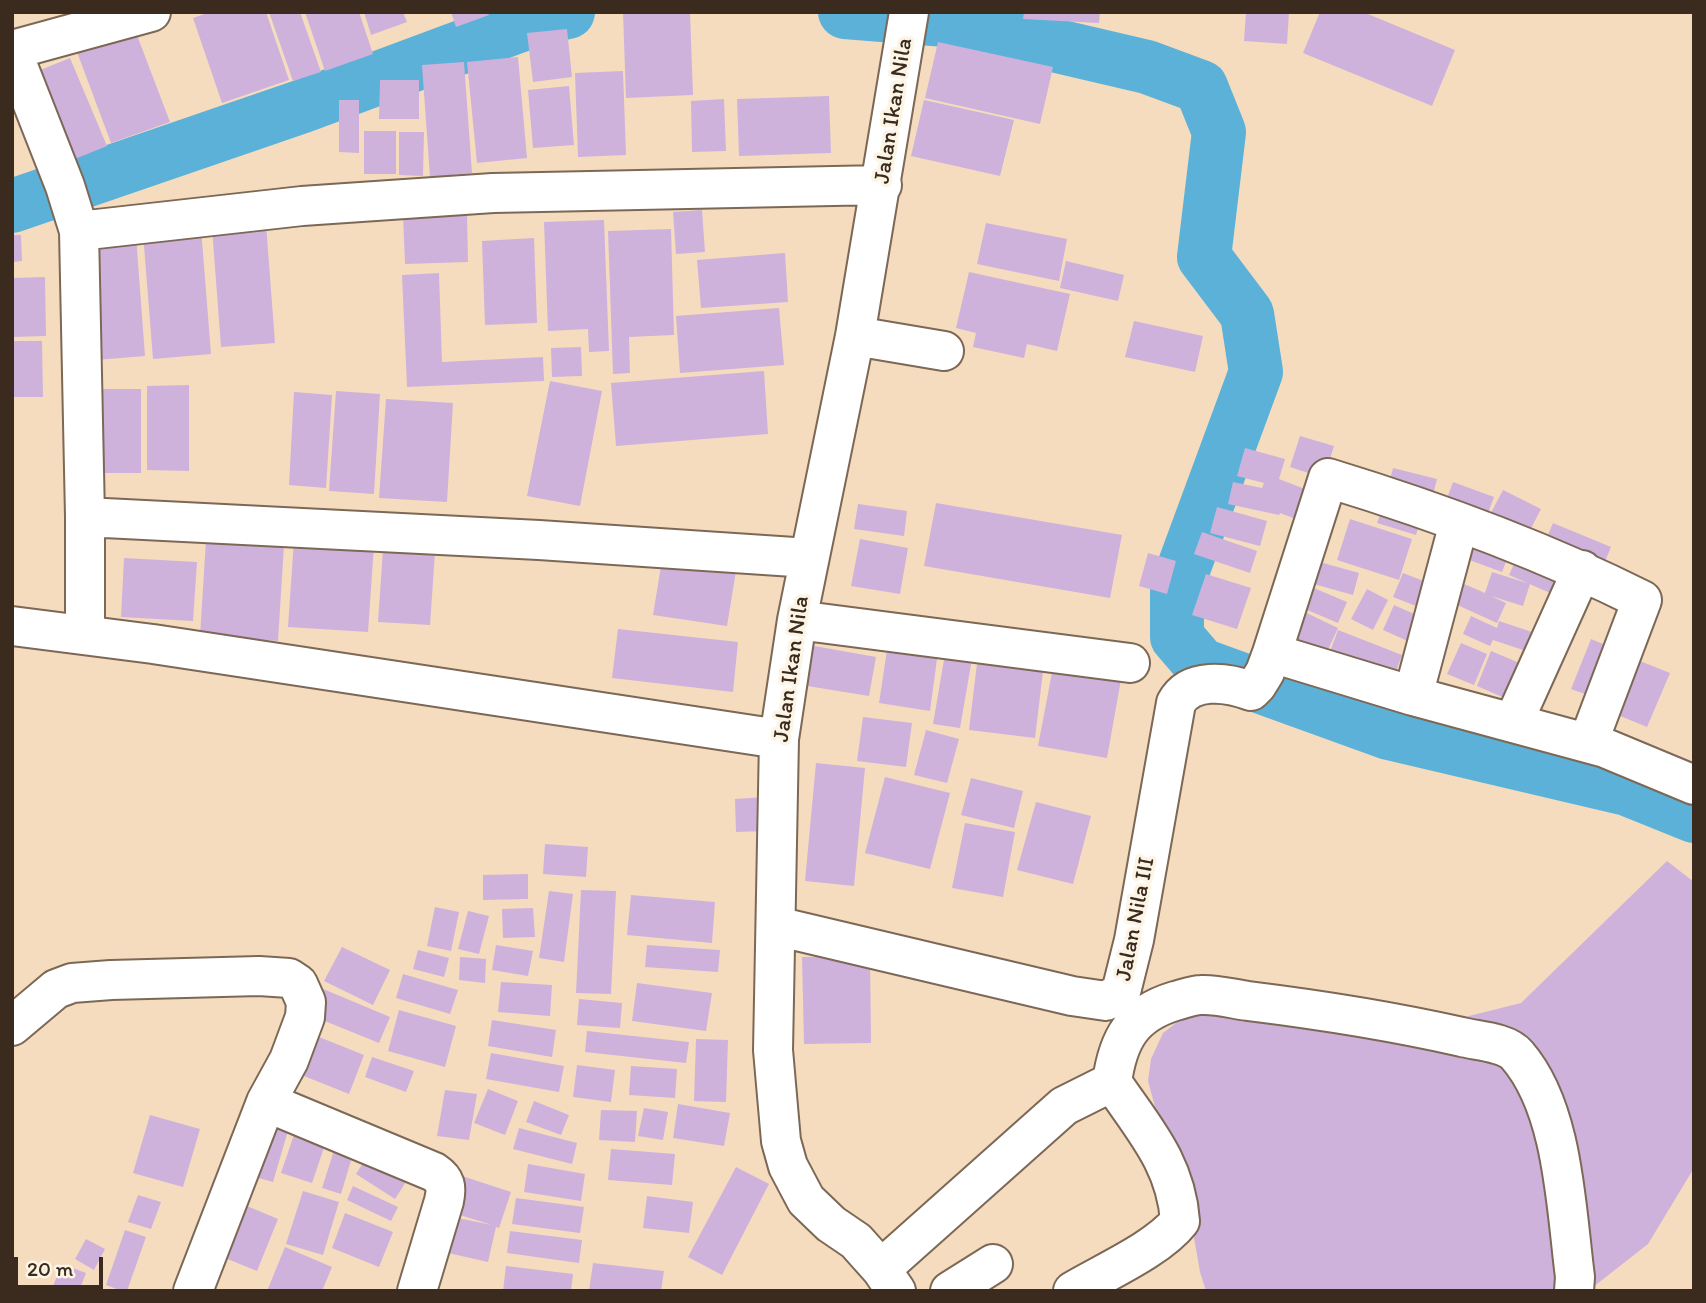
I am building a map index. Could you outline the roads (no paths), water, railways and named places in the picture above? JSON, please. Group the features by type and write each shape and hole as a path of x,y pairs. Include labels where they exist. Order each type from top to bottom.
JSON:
{"street":[{"path":"85,635 85,517 73,211 12,50 151,12"},
{"name":"Jalan Ikan Nila","path":"891,1285 856,1241 831,1224 806,1200 788,1166 781,1141 774,1050 779,739 797,620 855,336 908,23"},
{"path":"73,211 302,206 493,192 881,185"},
{"path":"855,336 944,351"},
{"path":"1588,743 1642,600 1582,570 1522,545 1394,498 1328,478 1269,661 1588,743 1694,785"},
{"path":"85,517 539,540 809,558"},
{"path":"1413,696 1459,523"},
{"path":"1514,723 1582,570"},
{"path":"797,620 1130,663"},
{"path":"12,626 779,739"},
{"name":"Jalan Nila III","path":"776,926 1094,1001 1114,998 1121,992 1134,940 1175,703 1180,694 1196,686 1233,686 1251,691 1269,661"},
{"path":"12,1026 56,989 72,983 259,976 289,978 299,984 304,993 305,1017 289,1060 266,1102 192,1291"},
{"path":"1097,1285 1172,1231 1180,1221 1174,1183 1162,1154 1112,1082 1120,1045 1127,1031 1144,1014 1173,1001 1201,995 1396,1022 1516,1052 1536,1085 1552,1121 1575,1278 1574,1291"},
{"path":"891,1285 1064,1106 1112,1082"},
{"path":"266,1102 434,1172 442,1178 446,1188 444,1201 418,1291"},
{"path":"950,1291 993,1264"}],"waterway":[{"path":"12,206 303,106 537,19 568,12"},
{"path":"845,12 946,20 1147,67 1201,87 1219,132 1204,257 1247,314 1256,372 1177,586 1177,637 1201,665 1389,733 1627,789 1694,816"}]}
